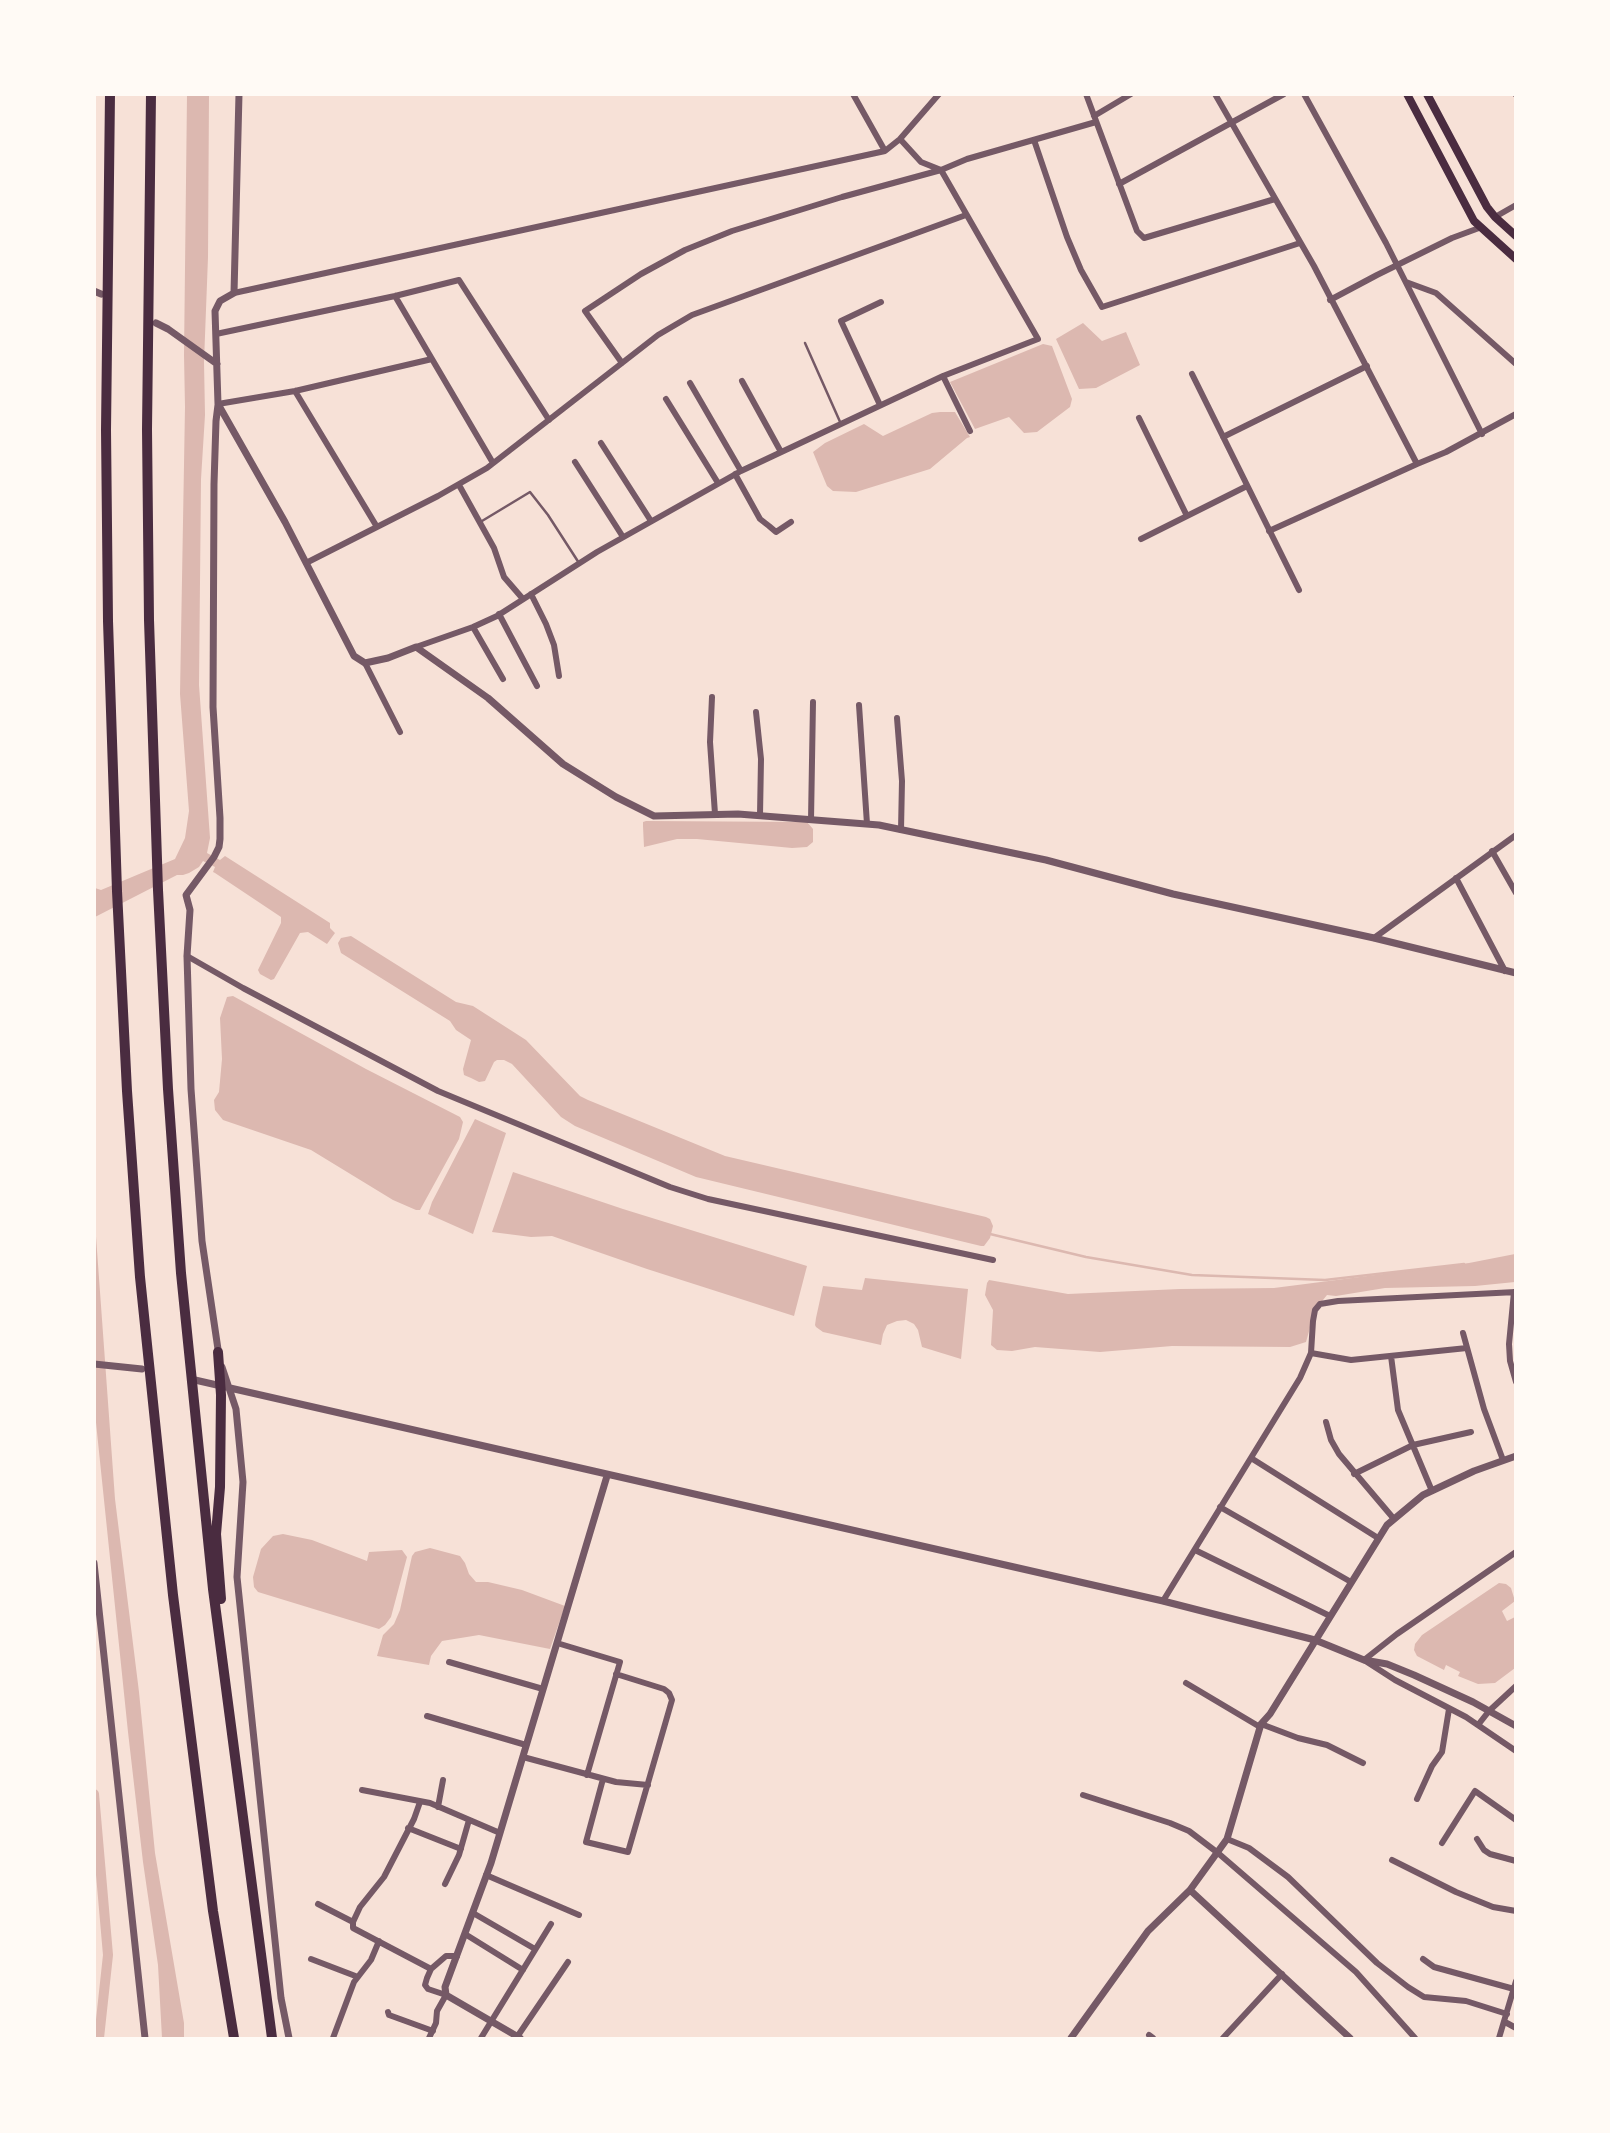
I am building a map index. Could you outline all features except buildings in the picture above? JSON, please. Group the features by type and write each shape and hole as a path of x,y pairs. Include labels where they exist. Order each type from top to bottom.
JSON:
{"highway":[{"path":"110,94 106,430 108,621 127,1091 141,1277 173,1595 213,1910 234,2039"},
{"path":"151,94 147,429 149,633 168,1089 181,1273 213,1589 272,2039"},
{"path":"218,1352 224,1387 216,1534 232,1731"}],"main road":[{"path":"1407,94 1479,228 1516,259"},
{"path":"1427,94 1495,217 1516,236"},
{"path":"1479,228 1495,217"}],"street":[{"path":"234,293 239,94"},
{"path":"853,94 885,151"},
{"path":"218,1352 202,1241 191,1089 187,956 190,910 186,897 186,892 214,857 220,839 213,707 214,484 218,404 216,306 234,293 885,151 900,139 939,94"},
{"path":"1086,94 1137,231 1144,238 1275,200"},
{"path":"622,363 585,311 641,274 685,250 732,231 941,170 967,159 1095,119 1131,94"},
{"path":"1215,94 1350,332 1416,464"},
{"path":"1119,184 1284,94"},
{"path":"1304,94 1406,282 1482,434"},
{"path":"365,663 388,658 473,627 738,472 943,376 1038,339 941,170 921,162 900,139"},
{"path":"1034,140 1067,237 1081,270 1102,307 1300,243"},
{"path":"1495,217 1516,205"},
{"path":"306,563 459,485 494,463 658,335 692,315 965,215"},
{"path":"1330,300 1452,238 1479,228"},
{"path":"216,334 459,280 549,420"},
{"path":"1406,282 1436,293 1516,364"},
{"path":"395,296 494,463"},
{"path":"880,405 841,321 881,302"},
{"path":"156,323 217,364"},
{"path":"218,404 295,391 432,359"},
{"path":"1223,438 1367,366"},
{"path":"1192,374 1299,590"},
{"path":"943,376 970,431"},
{"path":"742,381 781,452"},
{"path":"690,383 760,519 776,532 791,522"},
{"path":"295,391 377,527"},
{"path":"666,399 718,483"},
{"path":"218,404 285,522 354,656 365,663 400,732"},
{"path":"1269,531 1446,452 1516,414"},
{"path":"1139,418 1187,516"},
{"path":"601,443 651,521"},
{"path":"575,462 623,537"},
{"path":"459,485 494,548 504,576 523,599"},
{"path":"1141,539 1247,486"},
{"path":"530,594 554,645 559,676"},
{"path":"499,614 537,686"},
{"path":"473,627 503,680"},
{"path":"416,647 488,698 563,764 616,797 654,816 760,815 867,824 901,830 1046,860 1173,894 1374,938 1516,973"},
{"path":"712,697 710,743 715,814"},
{"path":"811,820 813,702"},
{"path":"859,705 867,824"},
{"path":"756,712 761,760 760,815"},
{"path":"897,718 902,781 901,830"},
{"path":"1374,938 1516,835"},
{"path":"1492,851 1516,893"},
{"path":"1456,878 1505,971"},
{"path":"187,956 438,1091 670,1187 708,1199 993,1260"},
{"path":"1163,1601 1296,1386 1311,1353 1314,1314 1324,1302 1515,1292 1509,1344 1516,1382"},
{"path":"1463,1333 1484,1409 1503,1460"},
{"path":"1311,1353 1351,1360 1467,1348"},
{"path":"1391,1356 1398,1410 1432,1491"},
{"path":"94,1364 142,1369"},
{"path":"195,1380 1163,1601 1315,1640 1364,1660 1478,1725 1516,1751"},
{"path":"224,1387 236,1409 243,1482 237,1577 281,1998 289,2039"},
{"path":"1326,1422 1331,1440 1339,1454 1394,1519"},
{"path":"1354,1474 1413,1445 1471,1432"},
{"path":"1071,2039 1148,1931 1190,1890 1227,1839 1261,1725 1387,1525 1423,1495 1474,1471 1516,1456"},
{"path":"1251,1458 1378,1538"},
{"path":"429,2039 500,1833 607,1476"},
{"path":"1220,1507 1351,1582"},
{"path":"1195,1550 1330,1616"},
{"path":"1364,1660 1516,1552"},
{"path":"94,1563 145,2039"},
{"path":"557,1643 620,1662 587,1775"},
{"path":"1364,1660 1405,1671 1516,1726"},
{"path":"449,1662 543,1689"},
{"path":"603,1779 586,1842 624,1853 630,1849 672,1700 664,1689 616,1674"},
{"path":"1186,1684 1261,1725 1327,1745 1363,1763"},
{"path":"1478,1725 1516,1686"},
{"path":"1417,1799 1432,1766 1442,1752 1449,1709"},
{"path":"427,1716 526,1745"},
{"path":"523,1757 616,1782 648,1785"},
{"path":"438,1807 443,1780"},
{"path":"362,1790 438,1807 500,1833"},
{"path":"1441,1843 1475,1791 1516,1821"},
{"path":"1083,1795 1189,1831 1356,1972 1415,2039"},
{"path":"419,1802 401,1846 384,1877 360,1907 353,1928 431,1969"},
{"path":"445,1884 461,1849 469,1820"},
{"path":"408,1828 461,1849"},
{"path":"1227,1839 1249,1848 1287,1877 1377,1963 1408,1987 1424,1997 1466,2001 1506,2018 1516,2028"},
{"path":"1478,1839 1484,1850 1490,1854 1516,1861"},
{"path":"1392,1860 1456,1892 1493,1907 1516,1912"},
{"path":"486,1875 579,1914"},
{"path":"1190,1890 1346,2037"},
{"path":"317,1903 353,1922"},
{"path":"473,1913 536,1949"},
{"path":"481,2039 551,1924"},
{"path":"465,1934 523,1970"},
{"path":"331,2037 354,1982 371,1960 379,1941"},
{"path":"457,1956 446,1956 431,1969 425,1985 518,2038 568,1962"},
{"path":"311,1959 358,1978"},
{"path":"1423,1959 1434,1967 1514,1989"},
{"path":"1223,2039 1282,1974"},
{"path":"1499,2039 1516,1981"},
{"path":"387,2012 433,2031"}],"lane":[{"path":"805,343 841,424"},
{"path":"480,523 530,492 579,563"}],"shaded area":[{"path":"187,95 209,95 199,685 210,838 207,853 220,860 225,856 330,923 330,928 335,933 327,944 308,932 300,933 271,980 258,970 281,923 281,917 213,872 215,867 203,861 189,873 177,875 95,917 95,888 101,890 175,859 185,838 189,811 180,694"},
{"path":"1083,323 1102,341 1126,332 1140,365 1096,388 1079,389 1056,339"},
{"path":"1043,344 1052,346 1072,399 1070,407 1037,432 1024,433 1009,417 975,429 950,382"},
{"path":"955,412 970,437 930,469 856,492 833,491 827,486 813,452 825,443 864,424 883,436 932,413"},
{"path":"643,822 807,822 813,829 813,842 807,847 792,848 677,839 644,847"},
{"path":"351,936 456,1002 473,1006 526,1040 580,1096 588,1100 725,1156 986,1217 993,1226 990,1238 981,1246 696,1177 575,1126 561,1117 512,1064 504,1060 494,1062 485,1081 479,1082 464,1075 463,1069 471,1040 456,1030 450,1021 341,953 338,943 341,938"},
{"path":"233,996 460,1117 463,1122 459,1139 420,1210 393,1200 311,1150 223,1120 215,1110 214,1100 219,1092 222,1059 220,1018 227,997"},
{"path":"475,1119 506,1133 473,1234 428,1214"},
{"path":"513,1172 807,1266 794,1316 552,1236 531,1237 492,1232"},
{"path":"94,1209 115,1499 139,1692 155,1853 184,2023 184,2038 162,2038 158,1965 128,1732 95,1413"},
{"path":"1515,1254 1515,1282 1475,1286 1385,1288 1327,1295 1315,1310 1306,1342 1290,1347 1172,1346 1100,1352 1035,1347 1012,1351 997,1350 991,1345 993,1310 985,1295 989,1280 1068,1294 1274,1288 1469,1263"},
{"path":"865,1278 968,1289 961,1359 922,1347 918,1330 906,1320 887,1325 881,1345 823,1332 816,1327 823,1286 862,1290"},
{"path":"283,1534 312,1540 367,1561 369,1552 402,1550 407,1557 391,1617 385,1625 379,1629 258,1592 254,1587 253,1577 261,1549 273,1536"},
{"path":"430,1548 460,1556 476,1582 522,1590 565,1606 550,1649 479,1635 442,1641 431,1656 429,1665 377,1656 383,1635 394,1624 400,1610 412,1556 415,1552"},
{"path":"1499,1583 1511,1588 1515,1601 1502,1611 1507,1621 1515,1617 1515,1668 1495,1683 1478,1684 1458,1676 1460,1672 1446,1665 1444,1670 1417,1656 1415,1644 1422,1635"}],"waterway":[{"path":"990,1234 1086,1257 1192,1275 1325,1280 1464,1264"},
{"path":"94,1794 108,1955 99,2038"}]}
